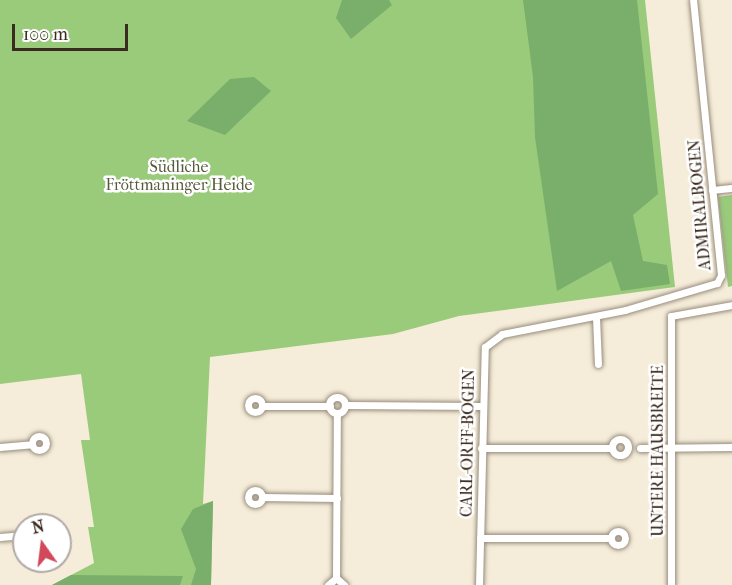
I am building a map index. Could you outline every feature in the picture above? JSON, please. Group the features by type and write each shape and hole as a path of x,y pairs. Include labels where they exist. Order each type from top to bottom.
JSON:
{"street":[{"name":"ADMIRALBOGEN","path":"596,317 717,283 721,275 693,0"},
{"path":"712,190 732,188"},
{"name":"UNTERE HAUSBREITE","path":"671,585 673,447 671,316 732,305"},
{"path":"596,317 598,364"},
{"name":"CARL-ORFF-BOGEN","path":"479,585 482,356 492,339 596,317"},
{"path":"330,406 337,398 345,405 482,406"},
{"path":"328,585 336,578 337,413 345,405"},
{"path":"262,406 330,406 337,413"},
{"path":"0,447 32,444"},
{"path":"640,448 732,447"},
{"path":"481,448 612,448"},
{"path":"262,497 337,498"},
{"path":"480,538 611,537"},
{"path":"336,578 344,585"}],"green space":[{"name":"Südliche Fröttmaninger Heide","path":"0,0 645,0 675,287 459,316 393,334 210,357 203,504 213,501 211,585 52,585 94,563 88,527 94,527 81,440 90,440 81,374 0,384"},
{"path":"342,0 389,0 392,5 351,39 336,18"},
{"path":"523,0 637,0 658,194 633,215 643,261 667,265 670,284 621,291 611,261 557,291 535,137 533,77"},
{"path":"254,77 271,91 225,135 187,121 230,79"},
{"path":"732,195 732,286 728,287 718,197"},
{"path":"213,501 211,585 191,585 196,569 181,529 193,509"},
{"path":"71,575 183,576 180,585 52,585"}]}
